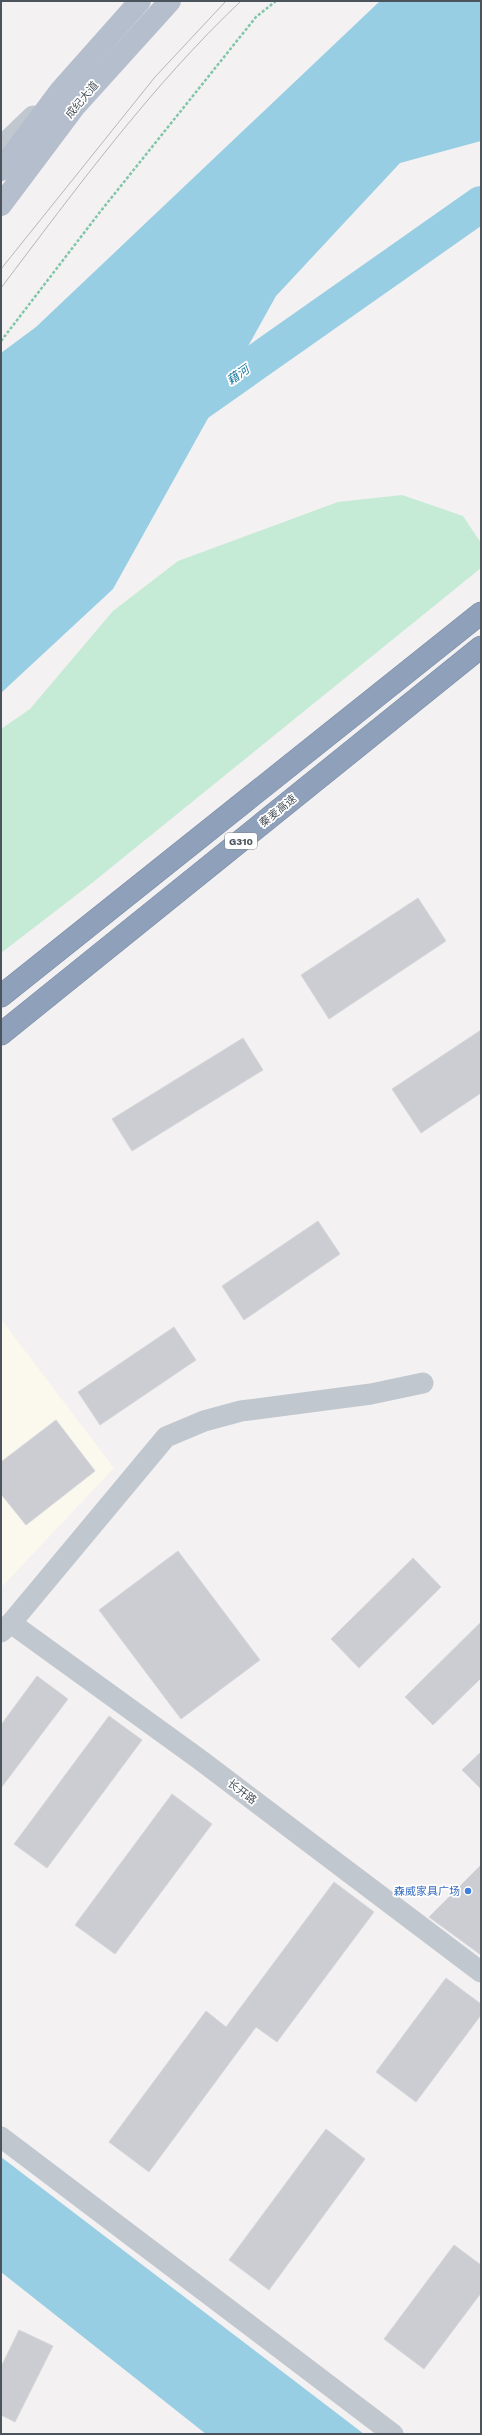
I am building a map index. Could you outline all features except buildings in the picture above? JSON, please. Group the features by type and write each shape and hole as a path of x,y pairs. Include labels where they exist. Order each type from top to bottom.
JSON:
{"highway":[{"name":"G310","path":"1,996 481,613"},
{"name":"秦麦高速","path":"1,1034 481,647"}],"main road":[{"name":"成纪大道","path":"1,170 60,91 140,1"},
{"name":"成纪大道","path":"1,205 76,105 170,1"}],"street":[{"path":"1,147 60,91"},
{"path":"6,1627 166,1437 204,1421 241,1411 371,1394 423,1383"},
{"name":"长开路","path":"6,1627 199,1759 481,1972"},
{"path":"1,2137 394,2434"}],"path":[{"path":"1,341 105,206 256,18 276,1"}],"shaded area":[{"path":"1,1319 114,1468 1,1588"}],"green space":[{"path":"402,495 463,516 481,543 481,568 92,883 1,953 1,729 30,709 113,611 178,561 338,502"}],"water":[{"path":"380,1 481,1 481,141 400,163 276,296 113,589 1,693 1,353 36,327"},
{"path":"1,2157 364,2434 206,2434 1,2272"}],"waterway":[{"name":"藉河","path":"188,410 481,204"}],"tram line":[{"path":"1,269 155,77 226,1"},
{"path":"1,288 86,176 145,103 176,68 241,1"}],"place":[{"name":"森威家具广场","path":"468,1891"}]}
